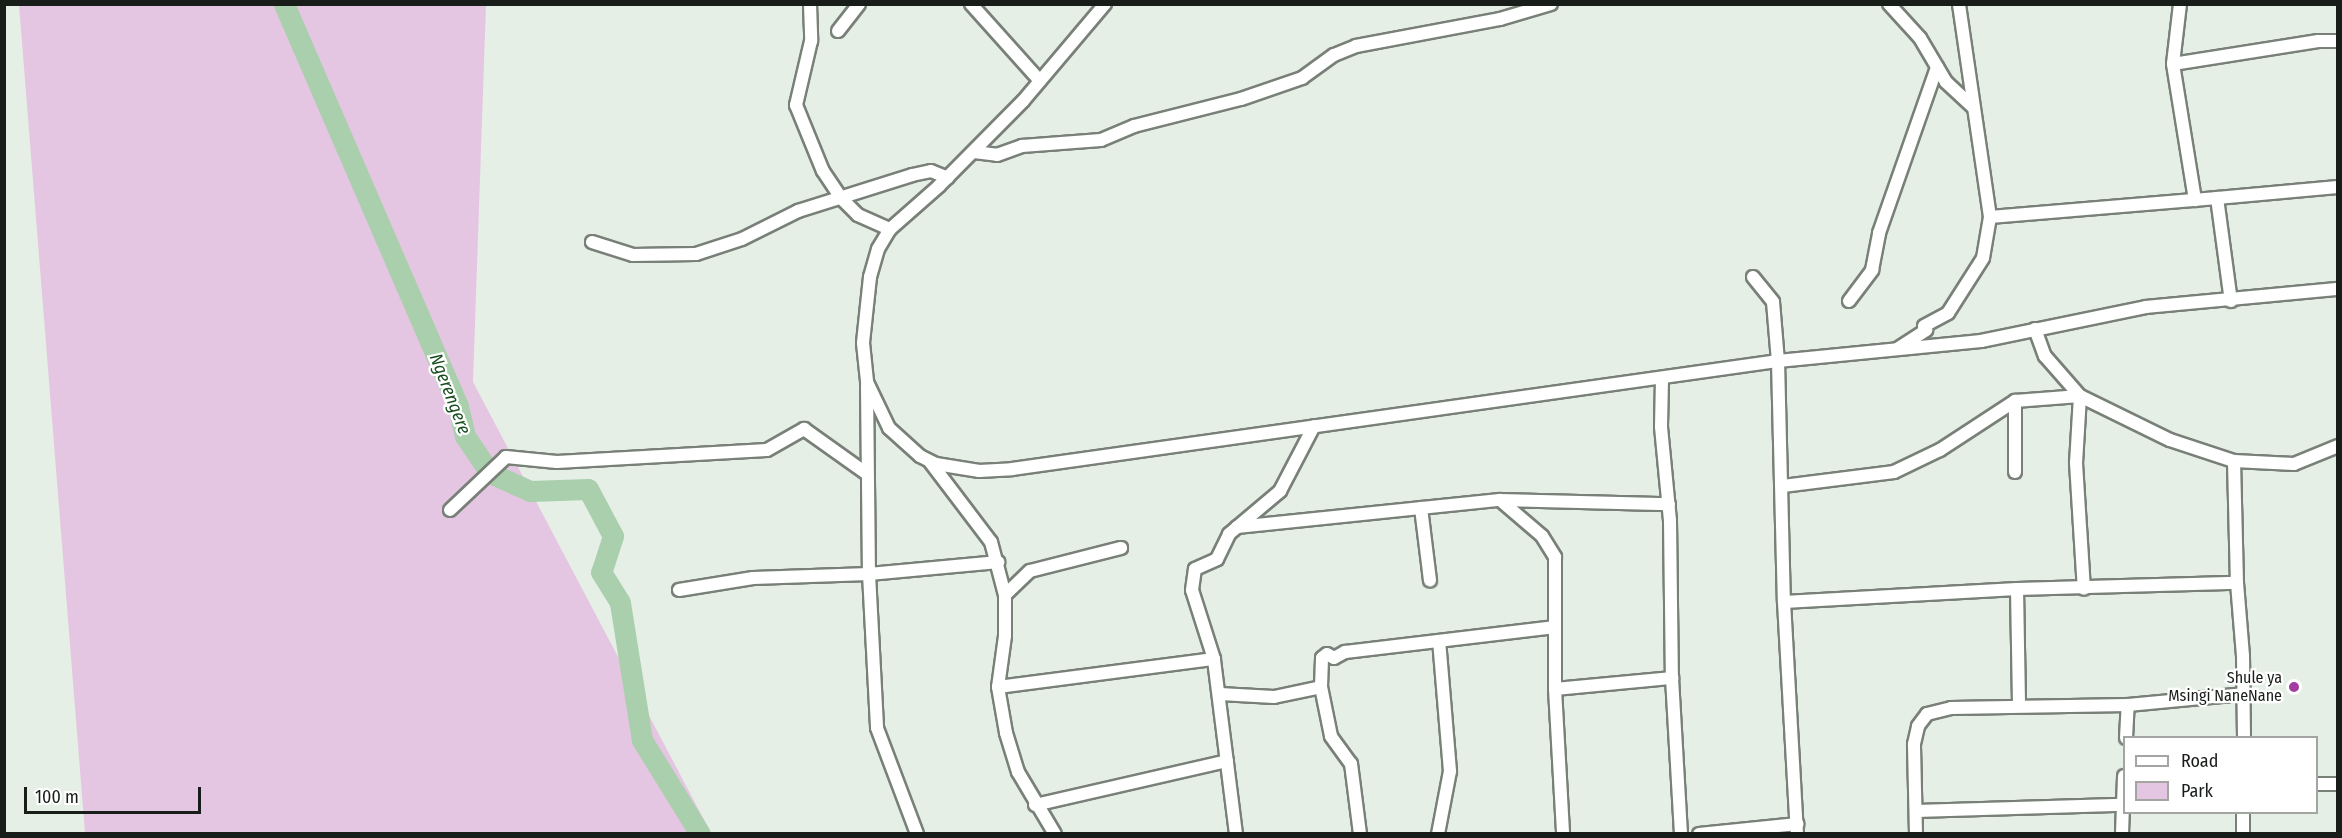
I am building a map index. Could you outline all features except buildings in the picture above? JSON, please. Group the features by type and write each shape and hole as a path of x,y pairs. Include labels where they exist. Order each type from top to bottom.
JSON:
{"street":[{"path":"810,4 811,41 796,105 823,171 841,198 858,215 890,229"},
{"path":"838,31 859,4"},
{"path":"971,4 1040,81"},
{"path":"917,834 877,728 869,574 867,382 863,343 870,277 890,229 974,152 1040,81 1105,4"},
{"path":"974,152 997,155 1022,146 1094,142 1134,126 1241,99 1302,78 1334,55 1356,46 1500,19 1551,4"},
{"path":"1889,4 1920,38 1946,82 1974,108"},
{"path":"1894,351 1926,330 1924,326 1941,320 1962,297 1983,258 1990,217 1959,4"},
{"path":"2180,4 2174,64 2195,200"},
{"path":"2174,64 2318,40 2337,41"},
{"path":"1849,301 1872,270 1879,233 1937,67"},
{"path":"592,242 633,255 696,254 742,239 798,211 921,172 948,178"},
{"path":"1990,217 2337,187"},
{"path":"2217,198 2231,301"},
{"path":"1699,834 1797,829 1784,602 1783,486 1778,361 1773,302 1753,277"},
{"path":"928,460 965,470 1012,469 1521,395 1662,379 1778,361 1981,341 2146,307 2231,301 2337,289"},
{"path":"2035,329 2045,356 2079,396 2170,440 2234,461 2294,464 2337,446"},
{"path":"1662,379 1660,427 1669,504 1672,678 1681,834"},
{"path":"867,382 889,428 928,460 986,532 998,562 1005,595 998,687 1018,772 1035,805 1055,834"},
{"path":"1783,486 1901,470 1940,450 2015,401 2079,396"},
{"path":"2079,396 2076,463 2084,589"},
{"path":"2015,401 2015,472"},
{"path":"1236,834 1214,659 1192,590 1195,570 1217,559 1221,546 1236,527 1280,491 1314,426"},
{"path":"450,510 506,457 557,462 767,450 804,429 867,474"},
{"path":"2234,461 2236,583 2245,694 2244,736"},
{"path":"1236,527 1500,500 1669,504"},
{"path":"1500,500 1535,529 1552,550 1557,570 1554,627 1555,689 1563,834"},
{"path":"1421,508 1430,580"},
{"path":"1005,595 1030,572 1121,548"},
{"path":"679,590 753,578 869,574 998,562"},
{"path":"1784,602 2017,589 2084,589 2236,583"},
{"path":"2017,589 2019,705"},
{"path":"1360,834 1351,764 1331,736 1322,687 1322,658 1327,654 1334,658 1345,652 1554,627"},
{"path":"1438,834 1450,771 1439,641"},
{"path":"998,687 1214,659"},
{"path":"1555,689 1672,678"},
{"path":"1220,694 1274,697 1322,687"},
{"path":"1916,834 1915,736 1927,714 1951,708 2019,705 2128,705 2245,694"},
{"path":"2126,736 2128,705"},
{"path":"1035,805 1227,761"},
{"path":"2318,784 2337,784"},
{"path":"1916,811 2123,805 2122,834"},
{"path":"2243,814 2243,834"}],"green space":[{"path":"19,5 486,5 473,382 711,833 85,833"}],"waterway":[{"name":"Ngerengere","path":"284,4 458,406 465,436 490,473 530,491 588,489 613,536 601,572 620,603 642,740 700,834"}],"place":[{"name":"Shule ya Msingi NaneNane","path":"2294,687"}]}
